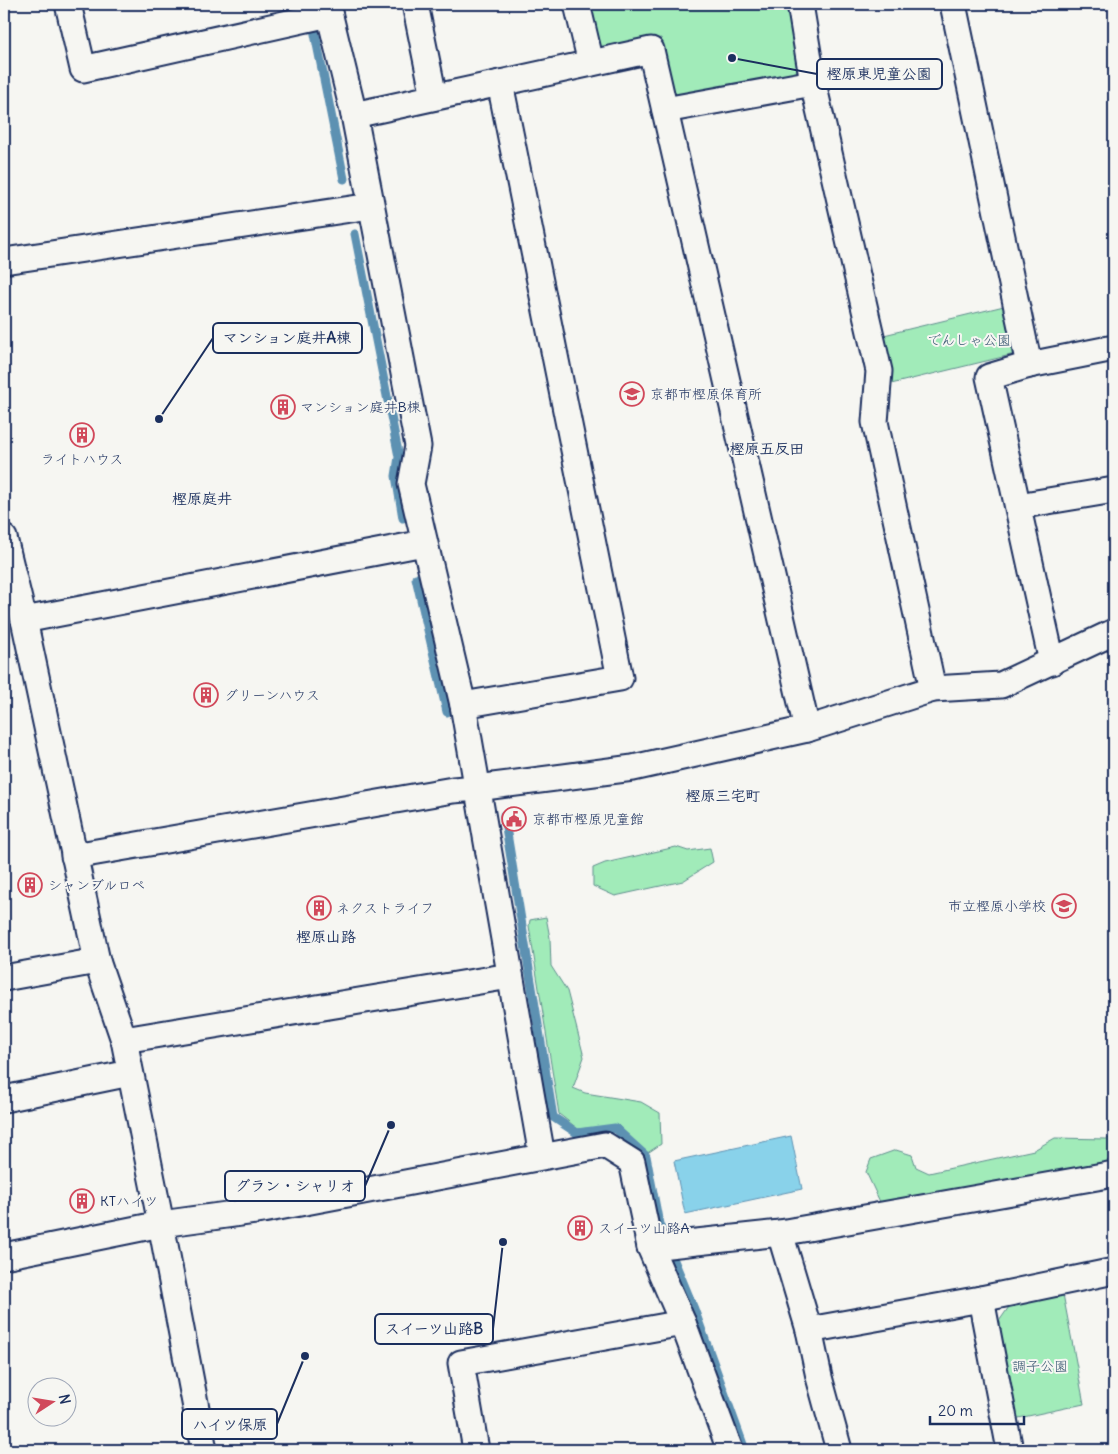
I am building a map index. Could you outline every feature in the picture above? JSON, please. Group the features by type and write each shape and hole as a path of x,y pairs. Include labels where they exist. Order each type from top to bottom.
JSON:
{"street":[{"path":"68,4 83,69 321,12 354,115 418,446 411,484 463,705 542,1156"},
{"path":"415,4 434,97"},
{"path":"577,4 591,63"},
{"path":"800,4 813,83 879,371 875,422 933,689"},
{"path":"953,4 1030,365"},
{"path":"354,115 652,50 807,729"},
{"path":"463,705 620,678 500,82"},
{"path":"665,110 813,83"},
{"path":"4,261 371,206"},
{"path":"1052,662 989,377 1030,365 1114,348"},
{"path":"1018,506 1114,490"},
{"path":"4,538 24,620 97,961 124,1040 204,1450"},
{"path":"24,620 424,543"},
{"path":"74,856 443,792 633,768 807,729 933,689 1001,685 1114,632"},
{"path":"4,978 97,961"},
{"path":"124,1040 510,976"},
{"path":"4,1099 130,1073"},
{"path":"4,1256 161,1224 263,1210 605,1145 632,1162 650,1247 683,1323 730,1450"},
{"path":"650,1247 780,1233 1114,1174"},
{"path":"780,1233 809,1330 819,1376 840,1450"},
{"path":"809,1330 1114,1271"},
{"path":"981,1298 1010,1450"},
{"path":"476,1450 461,1363 683,1323"}],"green space":[{"path":"589,4 788,4 801,68 795,78 675,101 661,38 604,49 599,45"},
{"name":"でんしゃ公園","path":"1004,306 1015,354 891,384 884,335"},
{"path":"676,847 688,851 710,848 713,862 683,881 615,896 593,886 593,868 605,863"},
{"path":"546,917 550,938 551,966 567,991 584,1057 573,1088 585,1093 641,1102 660,1113 661,1144 646,1154 618,1125 578,1129 559,1114 529,926 530,920"},
{"path":"1114,1136 1114,1166 881,1204 866,1172 871,1159 896,1150 912,1155 916,1167 929,1173 1034,1150 1055,1138 1107,1139"},
{"name":"調子公園","path":"1063,1294 1084,1404 1014,1419 995,1327 1011,1304"}],"water":[{"path":"791,1136 802,1189 685,1214 674,1161"}],"waterway":[{"path":"309,4 344,179"},
{"path":"355,234 399,457 396,476 403,518"},
{"path":"416,578 447,712"},
{"path":"504,815 553,1117 577,1133 615,1128 646,1156 659,1224 694,1309 745,1450"}],"place":[{"name":"樫原東児童公園","path":"732,58"},
{"name":"京都市樫原保育所","path":"632,394"},
{"name":"マンション庭井B棟","path":"283,407"},
{"name":"マンション庭井A棟","path":"159,419"},
{"name":"ライトハウス","path":"82,435"},
{"name":"グリーンハウス","path":"206,695"},
{"name":"京都市樫原児童館","path":"514,819"},
{"name":"シャンブルロペ","path":"30,885"},
{"name":"市立樫原小学校","path":"1064,906"},
{"name":"ネクストライフ","path":"319,908"},
{"name":"グラン・シャリオ","path":"391,1125"},
{"name":"KTハイツ","path":"82,1201"},
{"name":"スイーツ山路A","path":"580,1228"},
{"name":"スイーツ山路B","path":"503,1242"},
{"name":"ハイツ保原","path":"305,1356"}],"district":[{"name":"樫原五反田","path":"767,448"},
{"name":"樫原庭井","path":"202,498"},
{"name":"樫原三宅町","path":"723,795"},
{"name":"樫原山路","path":"326,936"}]}
